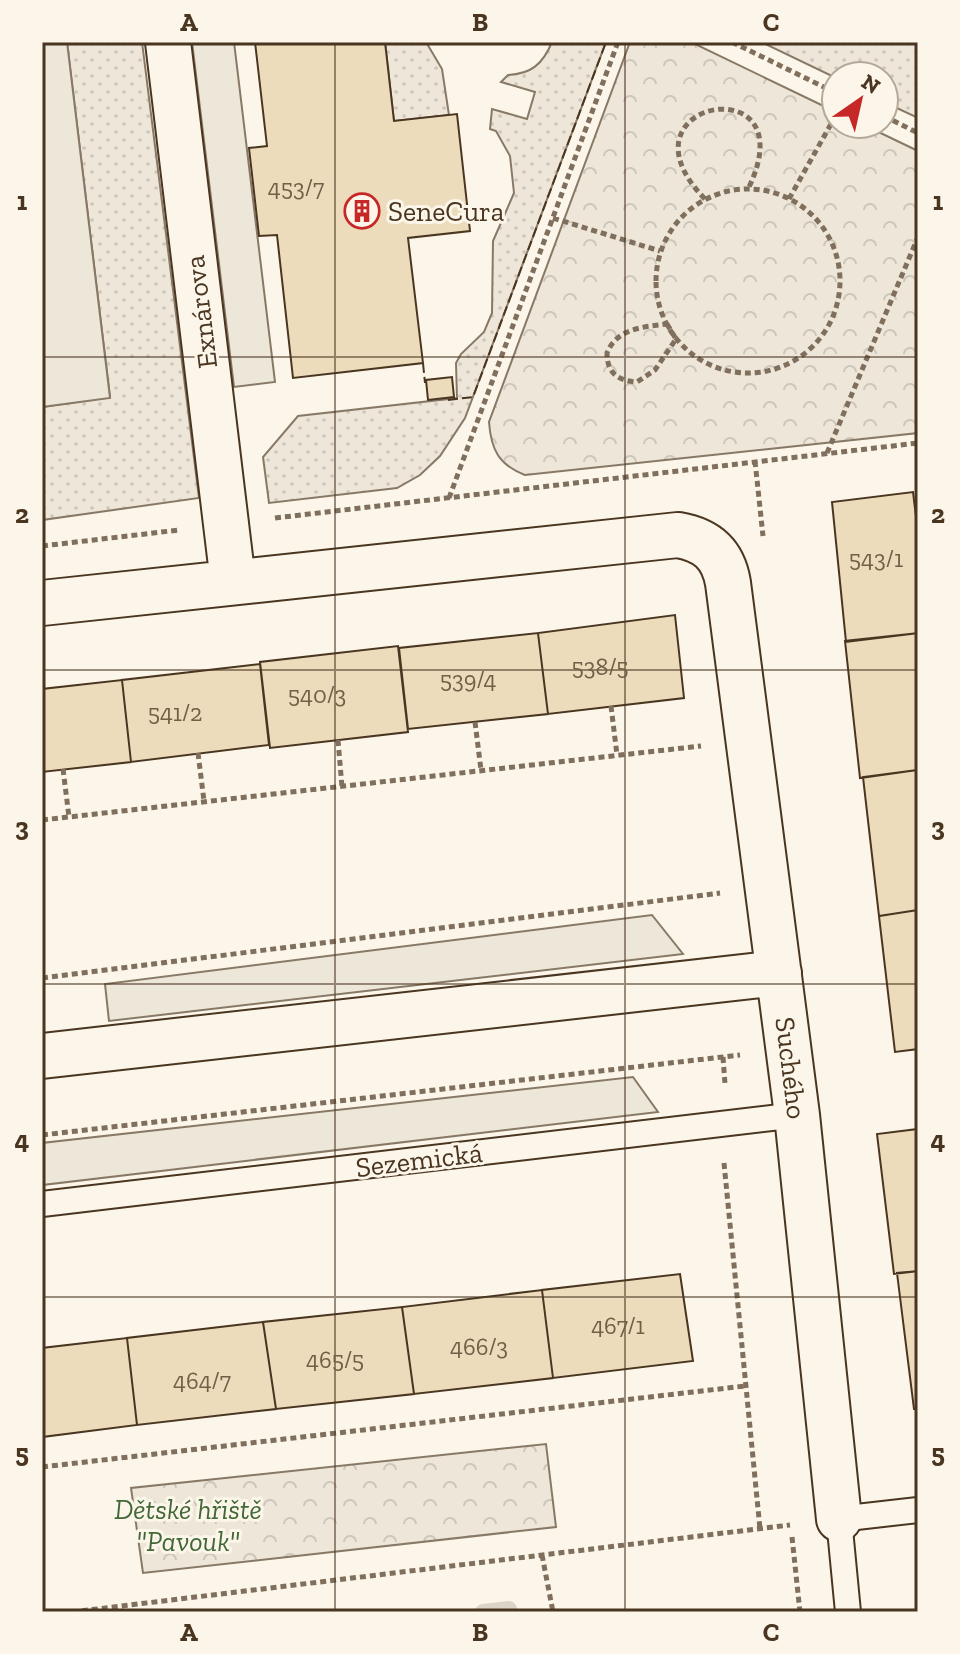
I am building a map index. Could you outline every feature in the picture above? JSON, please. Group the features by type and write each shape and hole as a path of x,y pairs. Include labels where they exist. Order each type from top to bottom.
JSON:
{"street":[{"name":"Exnárova","path":"168,42 233,582"},
{"name":"Suchého","path":"233,582 678,535 708,544 726,568 797,1115 839,1519"},
{"path":"42,603 233,582"},
{"path":"42,1056 779,973"}],"lane":[{"name":"Sezemická","path":"42,1204 797,1115"},
{"path":"848,1612 839,1519 918,1510"}],"path":[{"path":"449,498 618,42"},
{"path":"732,42 820,85"},
{"path":"705,199 682,166 678,140 691,117 717,106 744,113 761,136 760,164 748,189"},
{"path":"900,124 918,133"},
{"path":"789,199 822,140"},
{"path":"748,189 789,199 812,215 828,236 838,262 837,302 819,339 800,357 775,369 748,373 721,369 697,357 676,339 658,301 655,275 660,251 671,230 705,199 748,189"},
{"path":"553,218 660,251"},
{"path":"827,453 918,237"},
{"path":"667,324 639,327 617,338 607,353 611,371 627,381 646,377 663,361 676,339"},
{"path":"280,518 918,443"},
{"path":"42,546 184,529"},
{"path":"611,706 617,755"},
{"path":"475,722 481,770"},
{"path":"338,740 342,787"},
{"path":"42,820 750,740"},
{"path":"198,753 204,801"},
{"path":"63,769 69,817"},
{"path":"42,978 729,892"},
{"path":"42,1135 751,1054"},
{"path":"724,1163 760,1529"},
{"path":"42,1467 745,1386"},
{"path":"72,1612 839,1519"},
{"path":"791,1524 800,1612"},
{"path":"542,1555 553,1612"}],"green space":[{"path":"67,42 142,42 199,498 42,520 42,407 110,397"},
{"path":"385,42 426,42 442,69 449,115 394,121"},
{"path":"552,42 606,42 465,418 440,456 420,475 397,488 269,503 263,457 298,416 457,398 456,363 484,332 492,313 493,241 514,193 510,156 496,131 490,129 492,109 527,119 535,92 501,82 508,75 523,73 535,66"},
{"path":"630,42 691,42 820,104 820,140 895,140 918,151 918,433 525,475 498,455 489,422"},
{"path":"761,42 918,42 918,118 900,110 900,60 820,60 820,70"},
{"name":"Dětské hřiště \"Pavouk\"","path":"546,1444 556,1527 143,1573 131,1488"}],"shaded area":[{"path":"42,42 67,42 110,398 42,407"},
{"path":"192,42 234,42 275,382 234,387"},
{"path":"652,915 683,954 109,1021 105,984"},
{"path":"633,1077 658,1112 42,1185 42,1143"}],"building":[{"name":"SeneCura","path":"255,42 385,42 394,121 457,114 470,231 408,238 423,363 293,378 277,235 259,236 249,148 267,146"},
{"path":"452,377 454,397 428,400 426,380"},
{"path":"913,492 918,533 918,633 846,642 832,502"},
{"path":"675,615 684,698 548,714 538,633"},
{"path":"538,633 548,714 408,729 399,648"},
{"path":"918,633 918,770 860,778 845,641"},
{"path":"398,646 408,732 270,748 260,662"},
{"path":"260,664 269,745 131,762 122,680"},
{"path":"122,680 131,762 42,772 42,689"},
{"path":"918,770 918,910 879,916 863,777"},
{"path":"918,910 918,1049 895,1052 879,916"},
{"path":"918,1129 918,1271 894,1274 877,1134"},
{"path":"918,1271 918,1409 914,1409 897,1273"},
{"path":"680,1274 693,1361 553,1378 542,1290"},
{"path":"542,1290 553,1378 414,1394 402,1307"},
{"path":"402,1307 414,1394 276,1409 263,1322"},
{"path":"263,1322 276,1409 137,1425 127,1338"},
{"path":"127,1338 137,1425 42,1437 42,1348"}],"waterway":[{"path":"483,1612 509,1609"}],"fence":[{"path":"448,400 473,397 606,42"},
{"path":"423,363 425,383"}],"place":[{"name":"SeneCura","path":"362,211"}]}
